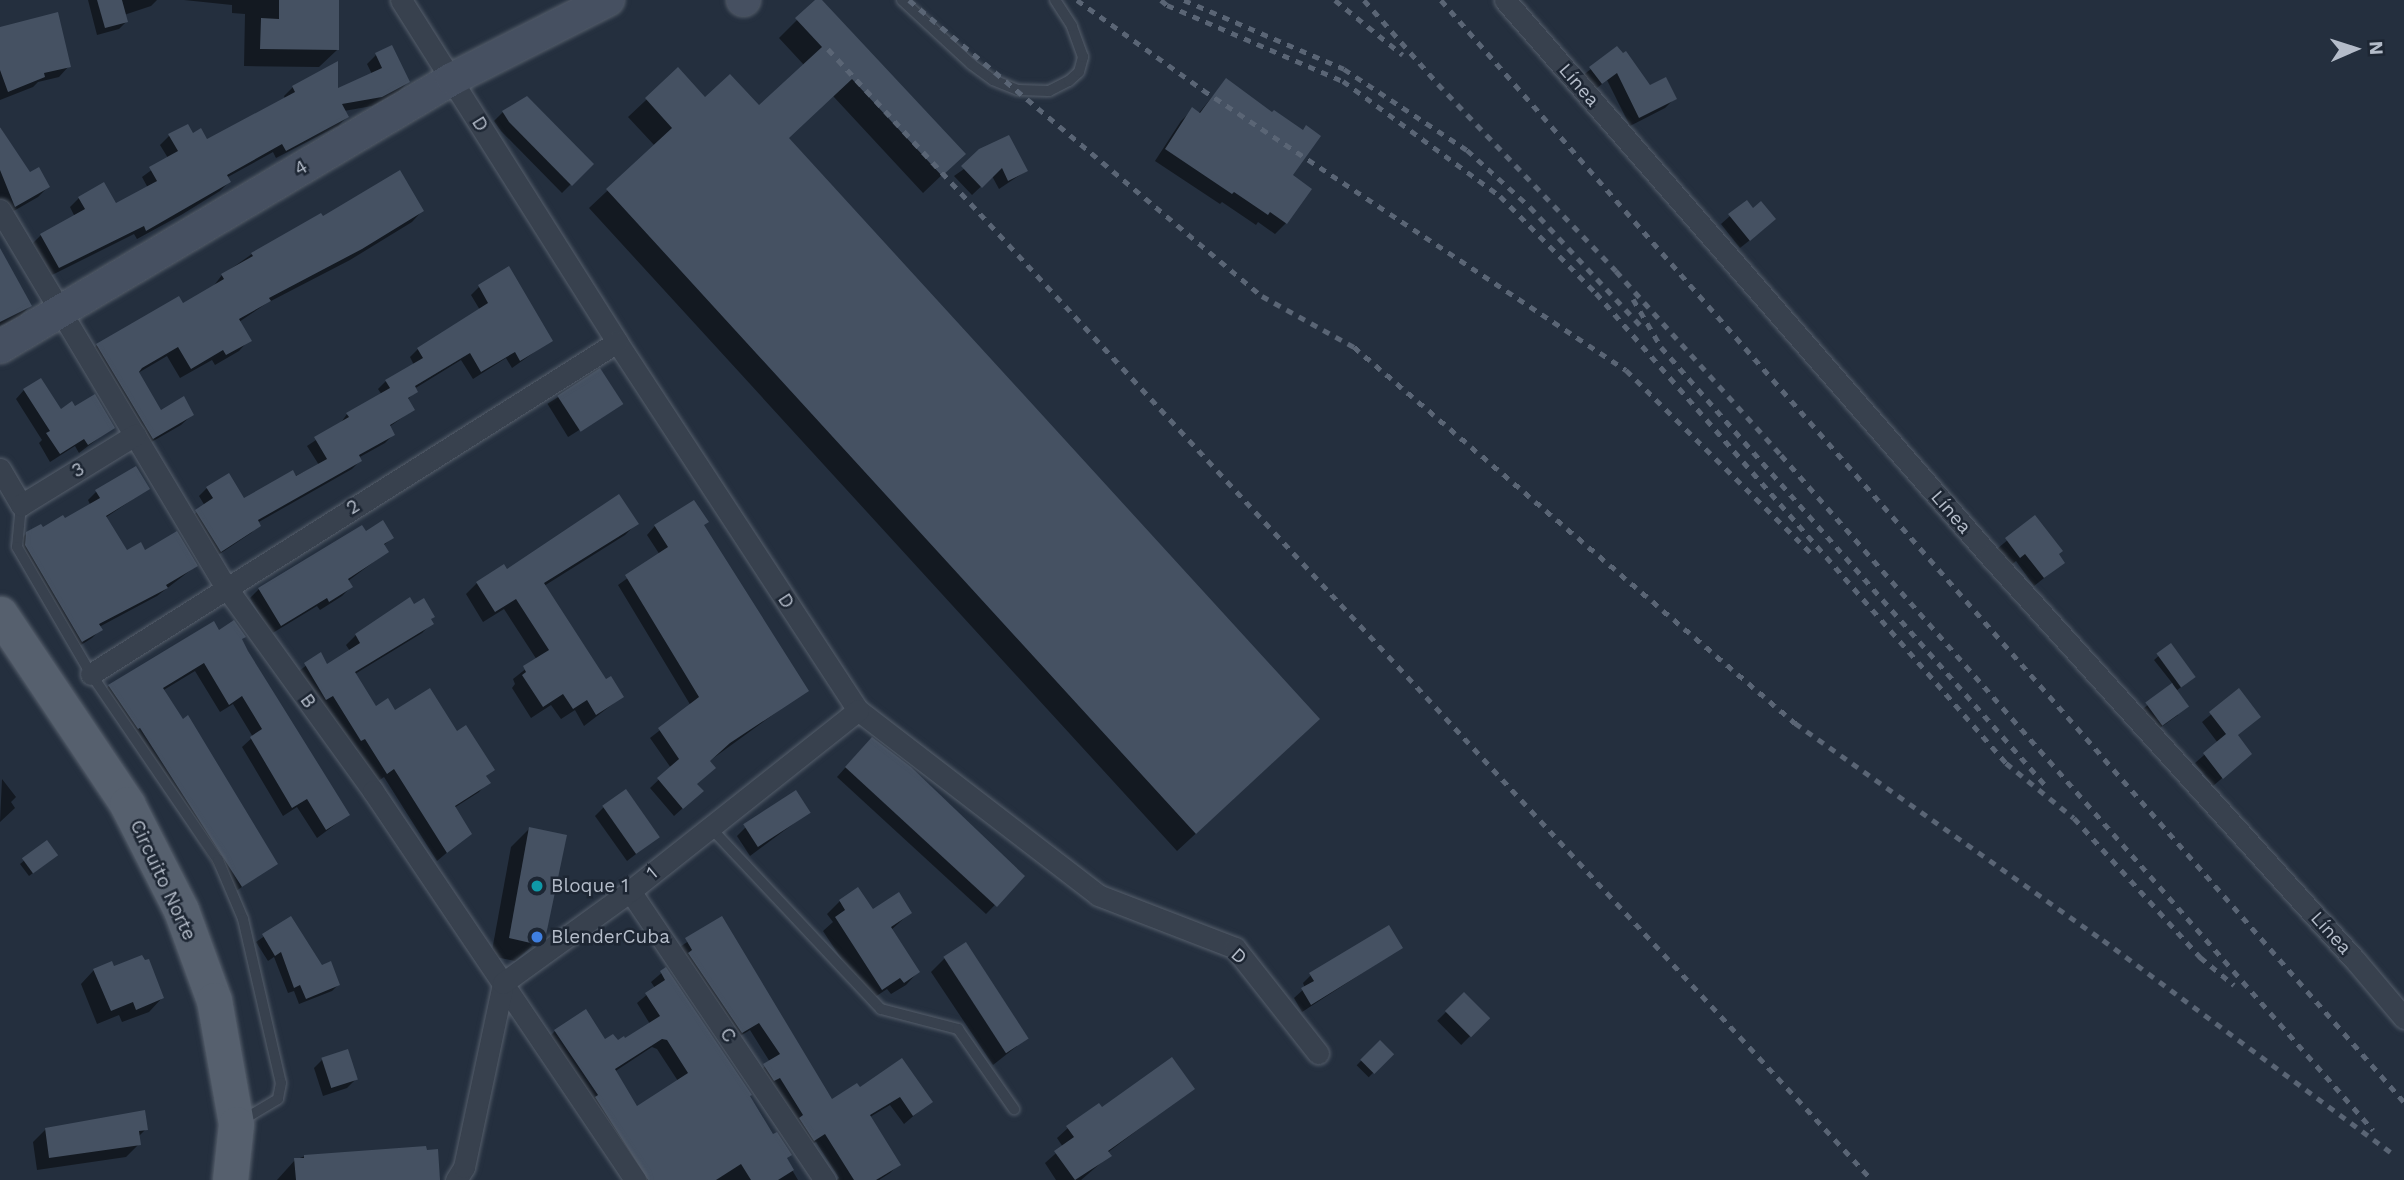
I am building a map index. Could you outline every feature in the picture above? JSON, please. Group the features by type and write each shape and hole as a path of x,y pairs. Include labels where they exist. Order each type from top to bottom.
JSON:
{"main road":[{"name":"Circuito Norte","path":"0,614 127,804 181,910 214,1000 236,1124 230,1180"}],"street":[{"name":"D","path":"401,0 617,342 858,710 1098,895 1235,948 1318,1053"},
{"name":"4","path":"0,347 452,79 608,0"},
{"name":"Línea","path":"1505,0 1989,555 2355,960 2404,1018"},
{"name":"B","path":"0,210 62,309 226,587 373,791 635,1180"},
{"name":"2","path":"91,674 617,342"},
{"name":"3","path":"21,505 135,435"},
{"path":"0,469 21,505"},
{"name":"1","path":"503,983 631,891 709,826 858,710"},
{"name":"C","path":"631,891 825,1180"},
{"path":"456,1180 464,1167 503,983"}],"lane":[{"path":"902,0 993,80 1018,90 1049,91 1069,81 1079,72 1083,57 1072,26 1055,0"},
{"path":"21,505 17,547 91,674 218,860 243,919 281,1083 278,1099 236,1124"},
{"path":"709,826 881,1009 958,1029 1014,1109"}],"building":[{"path":"97,0 122,0 128,22 105,28"},
{"path":"279,0 339,0 339,50 260,49 261,18 279,19"},
{"path":"815,0 822,0 966,154 942,176 852,79 789,138 1320,719 1196,834 606,189 672,128 645,98 678,67 705,97 730,74 759,105 822,47 795,18"},
{"path":"58,12 71,67 44,73 45,77 8,92 0,70 0,27"},
{"path":"392,45 410,82 382,97 342,104 349,117 286,151 282,144 227,175 231,182 146,231 144,226 59,268 40,234 85,209 78,197 104,182 116,203 157,181 149,167 178,151 168,134 188,124 193,133 201,128 207,139 295,92 292,86 338,61 338,88 382,68 375,53"},
{"path":"1617,46 1623,53 1626,51 1650,85 1666,77 1677,99 1639,118 1617,73 1602,84 1589,67"},
{"path":"1226,78 1272,112 1274,110 1303,130 1306,125 1321,136 1293,175 1312,189 1287,224 1270,212 1268,215 1234,192 1232,194 1165,149 1192,107 1200,113"},
{"path":"527,96 594,164 572,186 509,122 502,111"},
{"path":"0,127 30,172 39,167 50,187 15,207 0,170"},
{"path":"1009,135 1028,171 1008,181 1002,168 982,188 961,166 979,149"},
{"path":"400,170 424,211 362,249 269,298 271,301 239,319 252,341 226,355 223,350 191,369 178,347 142,368 139,372 161,410 184,396 194,415 153,439 96,344 179,296 183,303 224,279 221,274 253,256 251,253 321,213 323,216"},
{"path":"1747,200 1753,208 1761,201 1776,219 1750,241 1728,214"},
{"path":"0,248 32,306 0,322"},
{"path":"509,266 553,341 520,361 515,352 481,372 470,353 415,386 418,392 408,398 415,410 390,425 395,435 359,455 362,461 258,520 261,526 221,552 195,510 213,498 206,487 229,473 244,498 293,470 296,476 327,459 314,437 349,417 346,413 390,388 385,380 423,358 417,348 488,303 478,285"},
{"path":"600,368 623,404 581,432 557,396"},
{"path":"41,378 61,409 72,401 75,406 95,394 115,428 88,445 84,439 60,454 46,433 50,431 23,389"},
{"path":"136,466 150,489 106,516 127,550 141,542 145,550 177,531 198,566 166,585 168,588 99,624 103,630 82,642 25,545 26,532 41,524 43,527 63,515 65,518 100,498 95,490"},
{"path":"619,494 639,524 544,583 606,679 611,676 624,697 596,715 587,700 573,709 563,694 543,707 522,675 526,672 523,666 549,650 516,599 495,612 476,582 504,564 507,569"},
{"path":"694,500 709,522 704,525 809,691 730,743 710,761 716,768 697,784 704,791 683,809 657,778 679,759 658,728 699,697 625,575 668,547 654,525"},
{"path":"2035,515 2063,551 2059,554 2065,563 2044,578 2025,554 2020,558 2005,538"},
{"path":"383,520 394,538 384,544 389,552 348,579 353,587 329,602 327,598 281,626 258,588 362,525 366,531"},
{"path":"410,597 414,604 424,598 435,617 431,619 434,624 355,672 376,706 388,698 395,710 430,688 457,731 466,725 495,770 486,776 491,783 455,806 472,834 447,853 394,769 387,774 365,739 361,741 333,696 326,700 304,663 321,652 327,664 360,643 355,634"},
{"path":"234,620 246,637 242,639 248,651 350,815 326,830 307,799 292,808 250,737 262,729 242,696 229,705 204,663 163,688 183,719 188,715 278,864 242,887 140,728 138,729 108,685 214,621 219,630"},
{"path":"2171,643 2196,677 2181,688 2156,654"},
{"path":"2172,683 2189,706 2162,726 2145,702"},
{"path":"2239,688 2261,717 2238,735 2252,754 2223,779 2203,753 2226,734 2209,712"},
{"path":"872,737 911,767 1025,876 997,907 845,767"},
{"path":"626,789 660,837 636,854 602,806"},
{"path":"796,790 811,813 758,847 743,824"},
{"name":"Bloque 1","path":"529,827 567,835 546,935 535,944 509,938"},
{"path":"47,840 58,855 33,874 22,858"},
{"path":"858,887 873,909 899,892 912,913 891,927 920,972 904,983 900,978 882,990 835,917 845,910 839,900"},
{"path":"291,916 322,965 331,961 340,985 306,999 300,985 294,988 281,952 275,956 262,934"},
{"path":"722,916 832,1099 857,1083 860,1087 902,1058 933,1102 913,1116 900,1097 870,1115 901,1165 876,1180 854,1180 825,1134 814,1141 799,1118 803,1115 780,1078 774,1081 763,1064 780,1054 759,1023 742,1033 688,953 692,950 685,938"},
{"path":"1389,925 1403,948 1311,1005 1301,988 1314,981 1309,973"},
{"path":"966,942 1029,1038 1006,1053 943,957"},
{"path":"142,955 145,960 149,959 164,998 136,1010 133,1002 111,1011 93,969 112,961 114,966"},
{"path":"666,967 752,1095 750,1096 773,1134 777,1132 792,1155 787,1158 794,1170 778,1180 751,1180 741,1164 716,1180 648,1180 595,1097 598,1095 554,1030 586,1009 605,1039 613,1034 618,1040 624,1036 625,1038 660,1016 645,993 665,980 660,971","holes":["662,1039 667,1040 688,1073 637,1106 615,1069"]},
{"path":"1464,992 1490,1018 1471,1037 1445,1011"},
{"path":"1380,1040 1394,1054 1374,1074 1360,1060"},
{"path":"348,1049 358,1079 331,1088 321,1058"},
{"path":"1172,1057 1195,1089 1108,1151 1112,1156 1075,1180 1054,1151 1074,1137 1066,1126 1099,1103 1102,1107"},
{"path":"145,1110 148,1130 139,1131 141,1145 49,1158 45,1128"},
{"path":"426,1146 427,1150 438,1149 440,1180 296,1180 294,1158 304,1158 304,1155"}],"railway":[{"path":"909,0 1262,296 1354,347 1795,723 2103,940 2395,1155"},
{"path":"1077,0 1203,90 1626,370 1812,554"},
{"path":"1161,0 1167,5 1343,81 1500,196 1596,293 2006,763 2074,818 2200,957 2234,985"},
{"path":"1184,0 1344,69 1467,150 1530,207 1642,327"},
{"path":"1335,0 1403,55"},
{"path":"1364,0 1438,84 1616,271 1781,455 2373,1130"},
{"path":"1441,0 2404,1102"},
{"path":"828,49 1872,1180"},
{"path":"1633,299 1661,347 2046,786"}],"place":[{"name":"Bloque 1","path":"537,886"},
{"name":"BlenderCuba","path":"537,937"}]}
